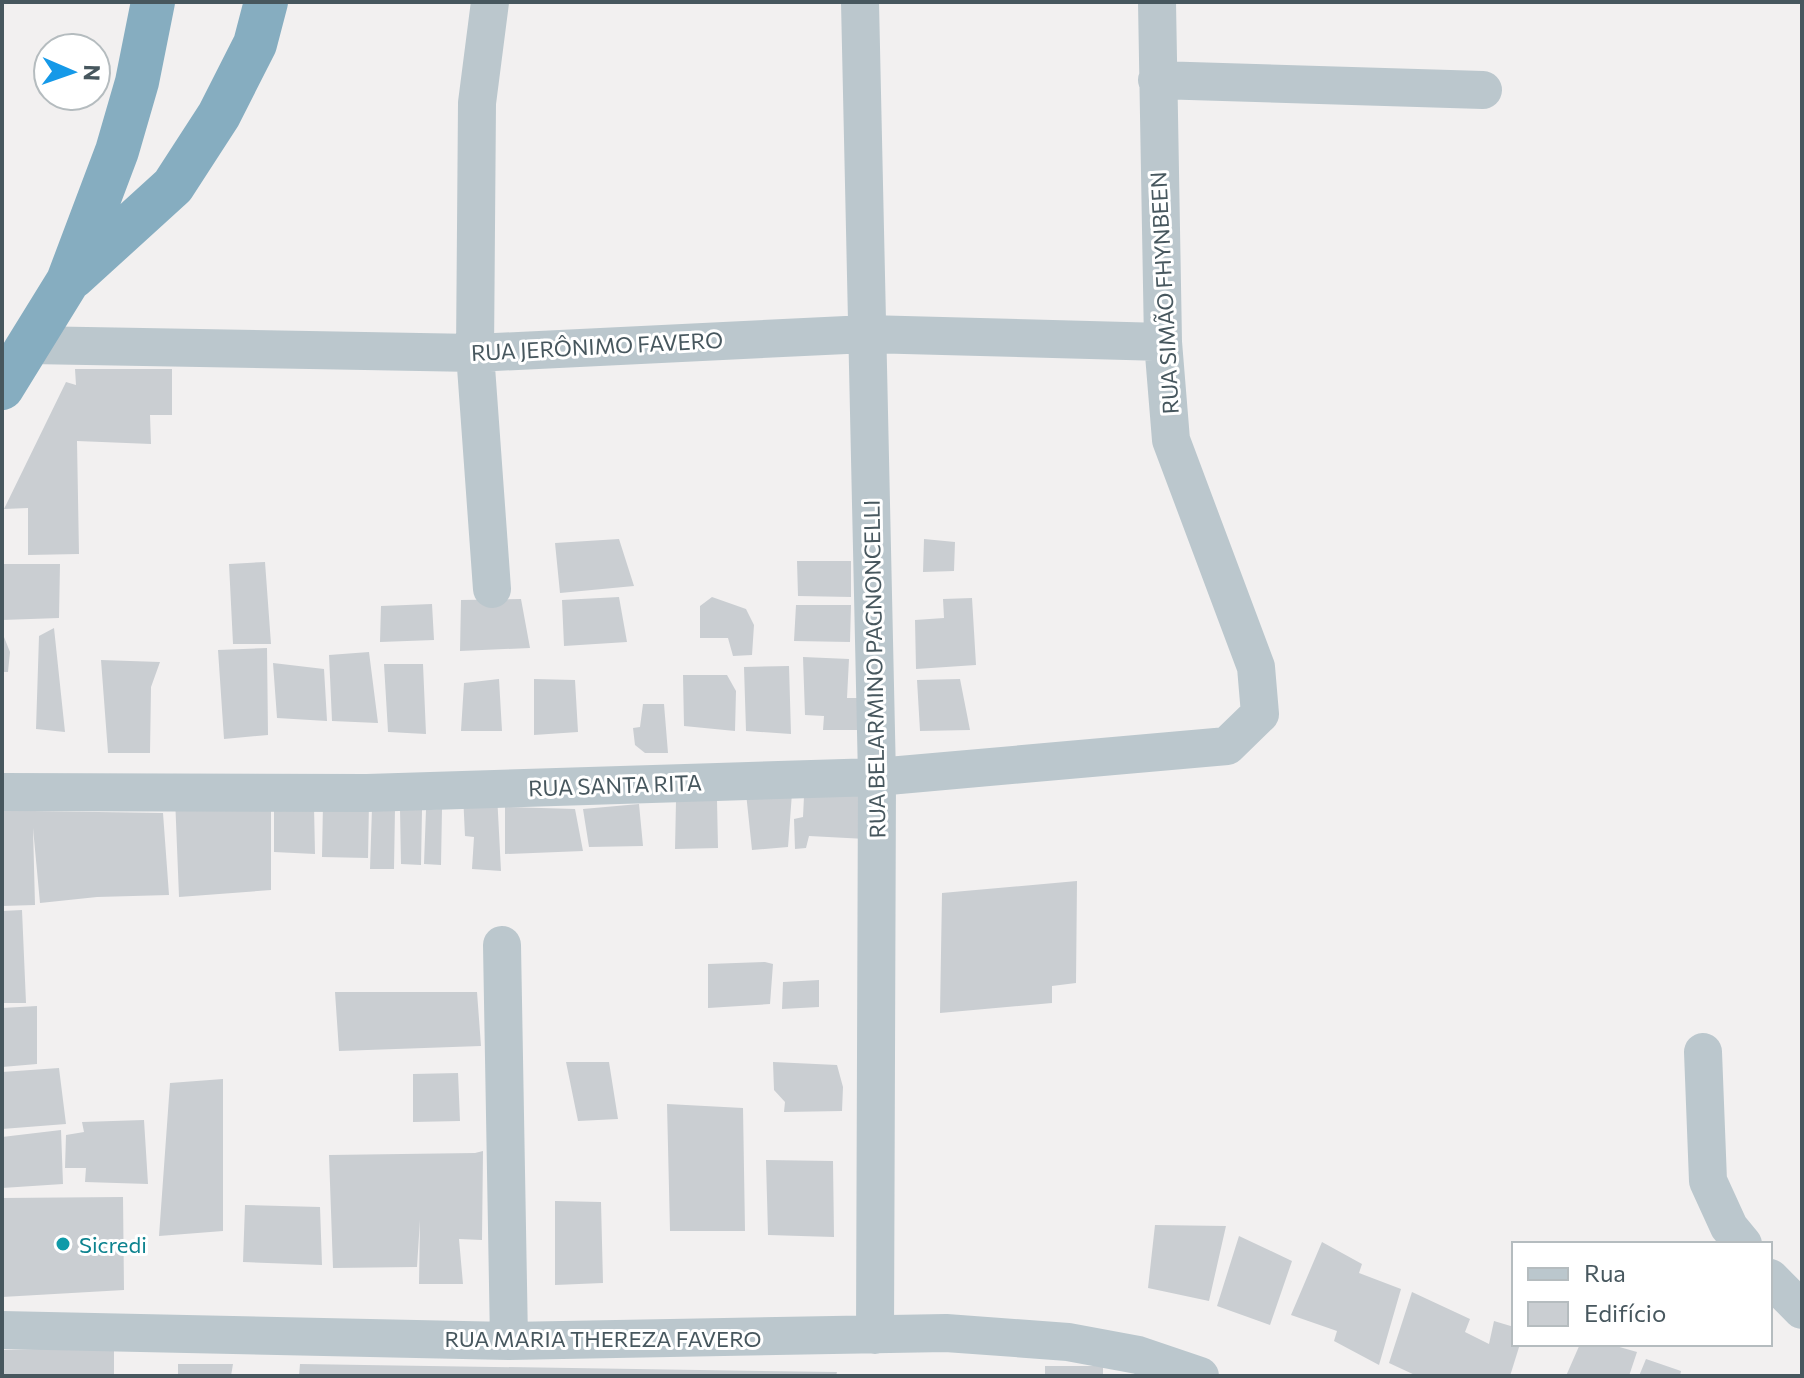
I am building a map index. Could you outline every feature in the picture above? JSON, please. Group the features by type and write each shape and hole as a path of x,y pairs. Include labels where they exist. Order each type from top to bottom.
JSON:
{"highway":[{"path":"2,388 68,281 117,151 137,82 153,2"},
{"path":"68,281 173,186 219,115 255,44 266,2"}],"street":[{"path":"490,2 477,103 475,353 492,589"},
{"name":"RUA BELARMINO PAGNONCELLI","path":"860,2 877,777 875,1335"},
{"name":"RUA SIMÃO FHYNBEEN","path":"1157,2 1163,342 1171,440 1256,667 1260,714 1227,746"},
{"path":"1157,80 1483,90"},
{"name":"RUA JERÔNIMO FAVERO","path":"30,345 475,353 867,334 1163,342"},
{"name":"RUA SANTA RITA","path":"2,792 367,793 877,777 1227,746"},
{"path":"502,945 509,1341"},
{"path":"1703,1052 1708,1181 1729,1227 1741,1242"},
{"path":"1772,1280 1802,1310"},
{"name":"RUA MARIA THEREZA FAVERO","path":"2,1330 509,1341 946,1333 1068,1342 1138,1355 1200,1376"}],"building":[{"path":"75,369 172,369 172,415 150,415 151,444 77,441 79,554 28,555 28,508 4,509 66,382 76,385"},
{"path":"619,539 634,586 560,593 555,543"},
{"path":"924,539 955,542 954,571 923,572"},
{"path":"797,561 851,561 851,597 798,596"},
{"path":"265,562 271,644 233,644 229,564"},
{"path":"2,564 60,564 59,618 2,620"},
{"path":"619,597 627,642 564,646 562,600"},
{"path":"712,597 746,609 754,625 752,655 733,656 728,638 700,638 700,606"},
{"path":"972,598 976,665 916,669 915,620 944,618 943,599"},
{"path":"521,599 530,648 460,651 461,600"},
{"path":"432,604 434,640 380,642 381,606"},
{"path":"796,605 851,605 850,642 794,641"},
{"path":"54,628 65,732 36,729 39,636"},
{"path":"2,632 10,652 8,672 2,672"},
{"path":"267,648 268,735 224,739 218,650"},
{"path":"369,652 378,723 332,721 329,655"},
{"path":"803,657 849,659 847,698 860,698 859,730 823,730 824,716 805,715"},
{"path":"101,660 160,662 151,687 150,753 108,753"},
{"path":"273,663 324,669 327,721 277,718"},
{"path":"384,664 423,664 426,734 388,732"},
{"path":"789,666 791,734 746,731 744,667"},
{"path":"683,675 727,675 736,691 735,731 684,726"},
{"path":"499,679 502,731 461,731 464,683"},
{"path":"534,679 575,680 578,732 534,735"},
{"path":"960,679 970,730 920,731 917,680"},
{"path":"643,704 664,704 668,753 645,753 635,745 633,728 640,727"},
{"path":"271,792 271,890 179,897 175,797"},
{"path":"746,793 792,793 788,847 752,850"},
{"path":"463,794 497,794 501,871 472,869 474,837 465,836"},
{"path":"804,796 861,796 866,839 809,836 806,848 795,849 794,819 803,817"},
{"path":"717,800 718,848 675,849 676,801"},
{"path":"369,802 368,858 322,857 323,803"},
{"path":"639,804 643,846 589,847 583,809"},
{"path":"2,805 33,805 33,811 163,813 169,895 97,897 40,903 33,828 35,905 2,906"},
{"path":"314,806 315,854 274,852 274,807"},
{"path":"505,807 575,809 583,851 505,854"},
{"path":"372,808 395,808 394,869 370,869"},
{"path":"400,809 422,810 421,865 401,864"},
{"path":"442,809 441,865 424,864 426,810"},
{"path":"1077,881 1076,983 1052,986 1052,1003 940,1013 942,893"},
{"path":"22,910 26,1003 2,1003 2,911"},
{"path":"708,964 773,964 770,1004 708,1008"},
{"path":"819,980 819,1007 782,1009 783,982"},
{"path":"335,992 477,992 481,1046 339,1051"},
{"path":"37,1006 37,1064 2,1067 2,1008"},
{"path":"566,1062 609,1062 618,1119 578,1121"},
{"path":"773,1062 837,1065 843,1087 842,1111 784,1112 785,1102 774,1090"},
{"path":"59,1068 66,1124 2,1129 2,1072"},
{"path":"458,1073 460,1121 413,1122 413,1074"},
{"path":"223,1079 223,1231 159,1236 170,1083"},
{"path":"667,1104 743,1108 745,1231 670,1231"},
{"path":"144,1120 148,1184 85,1182 86,1168 65,1168 66,1135 84,1132 82,1122"},
{"path":"61,1130 63,1184 2,1188 2,1137"},
{"path":"483,1151 482,1240 459,1239 463,1284 419,1284 420,1220 417,1267 333,1268 329,1155"},
{"path":"766,1160 833,1161 834,1237 768,1235"},
{"name":"Sicredi","path":"123,1197 124,1290 2,1297 2,1198"},
{"path":"555,1201 601,1202 603,1283 555,1285"},
{"path":"245,1205 320,1207 322,1265 243,1262"},
{"path":"1155,1225 1226,1226 1209,1301 1148,1288"},
{"path":"1239,1236 1292,1261 1270,1325 1217,1306"},
{"path":"1322,1242 1362,1264 1359,1273 1401,1289 1379,1365 1334,1341 1337,1331 1291,1315"},
{"path":"1412,1292 1470,1319 1465,1332 1489,1344 1494,1321 1512,1326 1512,1346 1519,1346 1510,1376 1417,1376 1389,1363"},
{"path":"1579,1346 1616,1346 1637,1352 1629,1376 1566,1376"},
{"path":"114,1347 114,1376 2,1376 2,1350"},
{"path":"1646,1359 1681,1371 1680,1376 1639,1376"},
{"path":"178,1364 233,1364 231,1376 178,1376"},
{"path":"300,1364 837,1372 836,1376 299,1376"},
{"path":"1045,1366 1103,1366 1103,1376 1045,1376"}],"place":[{"name":"Sicredi","path":"63,1244"}]}
